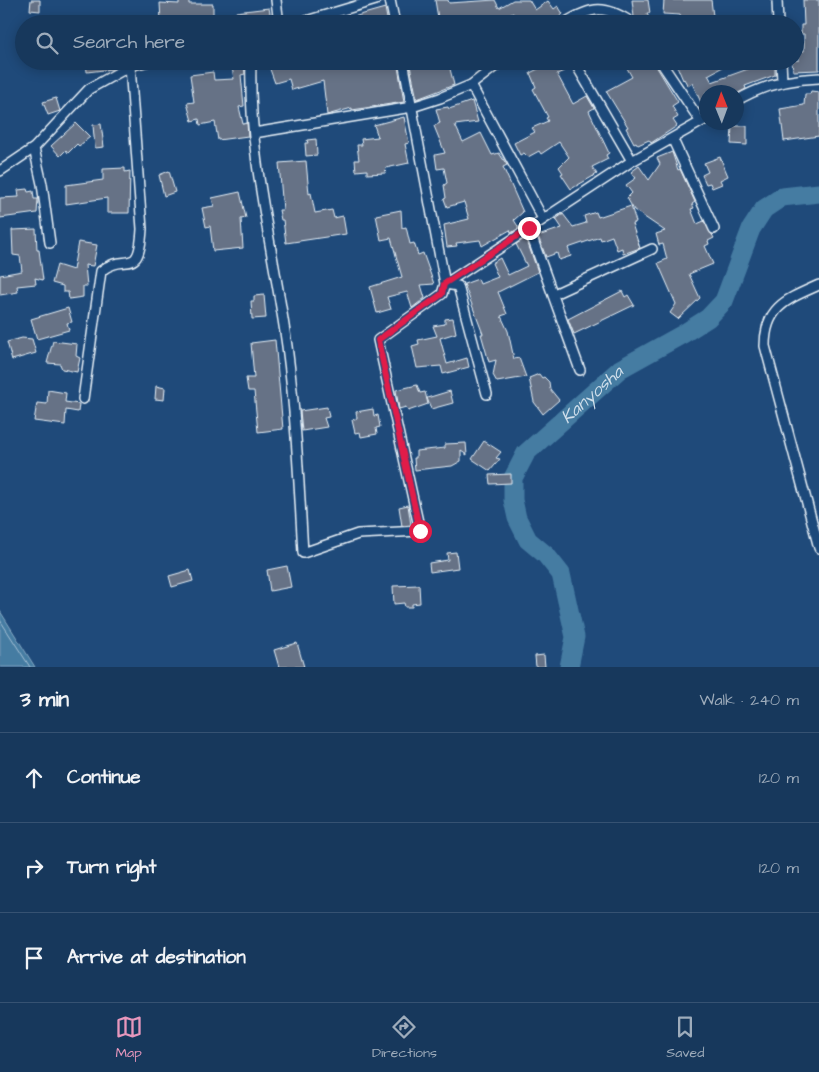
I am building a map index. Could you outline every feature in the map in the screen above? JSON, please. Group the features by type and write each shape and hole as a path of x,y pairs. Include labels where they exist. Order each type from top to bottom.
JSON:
{"street":[{"path":"276,0 278,15"},
{"path":"326,15 376,0"},
{"path":"390,0 393,15"},
{"path":"777,0 778,15"},
{"path":"577,15 582,12 598,10 616,12 620,15"},
{"path":"0,171 34,148 88,88 122,70"},
{"path":"83,399 101,271 108,266 132,262 137,258 141,247 142,228 130,70"},
{"path":"251,70 254,133 260,188 286,345 297,440 303,553 358,534 420,531 378,340 442,294 444,284 405,70"},
{"path":"254,133 412,107 471,85 490,70"},
{"path":"579,70 632,161"},
{"path":"667,70 699,113"},
{"path":"781,70 782,81"},
{"path":"744,96 782,81 819,78"},
{"path":"471,85 543,219"},
{"path":"444,284 632,161 673,140 699,123"},
{"path":"673,140 714,229"},
{"path":"34,148 42,184 50,243"},
{"path":"529,228 580,370"},
{"path":"554,294 652,249"},
{"path":"444,284 458,286 487,394"},
{"path":"819,285 783,301 771,316 765,330 765,346 819,548"}],"water":[{"path":"0,611 35,667 0,667"}],"building":[{"path":"31,0 40,0 40,11 30,10"},
{"path":"179,0 189,0 189,4 213,4 213,15 161,15 160,3 179,4"},
{"path":"435,0 448,0 449,3 495,0 499,8 513,0 529,0 535,10 548,1 554,9 558,6 563,14 514,15 513,13 509,15 438,15"},
{"path":"632,0 648,0 650,13 647,13 648,15 634,15"},
{"path":"664,0 711,0 713,15 663,14"},
{"path":"803,0 819,0 819,70 793,71 804,70"},
{"path":"269,8 270,15 236,15 236,12"},
{"path":"385,8 386,15 360,15"},
{"path":"87,70 104,70 87,72"},
{"path":"232,70 244,70 245,74 241,75 244,106 239,107 243,124 247,123 248,136 218,140 215,122 200,125 199,119 192,121 187,103 194,102 190,75 213,72 214,80 234,79"},
{"path":"270,70 399,70 404,102 352,110 352,108 327,115 323,81 292,90 289,79 275,83"},
{"path":"411,70 450,70 454,85 417,99"},
{"path":"536,70 566,70 557,74 573,104 587,96 594,108 589,111 609,153 606,155 608,159 592,167 597,174 571,189 561,174 563,173 559,167 569,157 559,142 541,154 539,151 528,157 524,153 520,155 514,143 535,132 532,128 548,121 546,118 548,117 533,89 536,87 530,73"},
{"path":"628,70 658,70 678,102 672,106 678,117 673,120 677,126 651,143 649,140 638,145 636,142 634,143 626,128 628,127 606,91 632,77"},
{"path":"679,70 717,70 708,75 712,82 745,70 775,70 775,75 745,86 746,89 744,90 744,85 699,85 699,98 692,83 688,86"},
{"path":"811,91 819,92 819,136 784,141 780,109 804,105 805,94 810,94"},
{"path":"56,98 60,111 48,115 43,102"},
{"path":"472,101 478,122 455,125 463,142 481,133 492,155 499,153 507,165 503,167 523,212 514,220 519,228 511,233 510,230 482,246 480,240 456,243 457,246 447,247 444,225 469,219 464,202 447,207 444,199 446,198 444,185 447,183 444,168 437,169 435,155 445,153 434,126 440,123 436,109 448,107 449,109"},
{"path":"404,117 409,143 405,144 409,163 386,168 385,173 367,174 367,170 356,171 355,160 359,160 357,145 362,145 361,139 378,137 374,125"},
{"path":"76,123 90,137 79,146 77,144 68,153 66,150 60,156 51,146"},
{"path":"101,124 104,147 95,148 93,125"},
{"path":"744,126 747,126 747,145 731,144 732,130 744,130"},
{"path":"316,139 317,155 306,156 305,143 308,143 307,140"},
{"path":"672,152 678,170 680,169 695,202 692,204 694,208 691,209 697,224 704,221 714,238 708,241 709,244 705,246 713,264 689,274 700,298 678,319 670,313 676,304 658,263 667,259 663,244 659,245 656,234 665,231 634,210 627,198 632,193 626,185 636,178 631,172 639,166 649,180 660,164 657,158"},
{"path":"720,157 728,176 720,180 722,184 712,188 710,183 706,184 702,175 708,172 704,163"},
{"path":"306,161 309,194 311,193 315,213 332,210 334,218 343,216 346,234 286,243 283,220 281,220 279,210 283,210 279,163"},
{"path":"125,168 125,172 130,171 129,213 107,213 107,198 66,204 66,185 103,180 103,169"},
{"path":"169,171 175,192 164,196 159,175"},
{"path":"27,189 28,192 33,191 34,199 38,199 37,213 0,218 0,198 19,197 18,190"},
{"path":"240,192 246,218 241,219 243,248 213,251 210,226 206,227 202,208 214,206 212,198"},
{"path":"631,206 636,222 632,224 640,248 623,254 622,248 617,250 612,236 601,240 600,237 568,248 571,256 559,260 557,253 546,257 538,236 562,228 556,219 563,214 573,227 586,223 584,216 596,212 598,217"},
{"path":"401,210 402,228 406,227 410,244 414,243 418,255 423,253 434,284 421,285 425,298 412,308 407,292 387,297 391,309 377,313 370,287 402,277 391,238 381,240 376,215"},
{"path":"36,229 37,250 39,250 43,280 35,278 36,284 17,286 18,292 0,295 0,275 22,271 20,256 13,255 12,230"},
{"path":"526,238 538,272 498,292 507,314 501,316 508,331 514,359 519,358 526,377 497,382 493,375 496,360 489,362 481,334 483,334 464,284 478,279 480,284 498,277 492,263 500,258 508,275 527,266 516,244"},
{"path":"78,242 97,245 93,266 85,265 87,286 83,286 83,297 69,299 68,292 63,292 63,286 52,283 57,265 73,270"},
{"path":"622,291 625,297 628,295 634,305 574,334 568,319"},
{"path":"264,295 266,318 252,319 251,301 254,301 254,296"},
{"path":"68,308 72,322 67,323 69,330 37,339 31,319"},
{"path":"453,318 456,333 440,338 447,364 467,358 469,367 443,374 441,366 417,368 412,346 419,344 418,340 437,336 433,326 445,324 445,319"},
{"path":"22,338 32,339 36,353 12,360 7,342"},
{"path":"275,340 283,429 258,432 254,391 248,391 246,378 254,378 251,343"},
{"path":"53,341 77,344 76,356 80,358 77,372 62,369 60,364 47,363"},
{"path":"539,374 549,382 550,389 559,400 543,414 534,402 529,378"},
{"path":"417,385 420,393 425,392 428,404 408,411 406,407 399,409 396,390"},
{"path":"156,386 165,388 164,400 155,399"},
{"path":"48,390 66,393 65,402 79,404 78,412 66,410 65,425 34,421 37,403 47,404"},
{"path":"450,391 453,403 431,409 427,398"},
{"path":"327,407 329,417 324,418 327,427 302,431 300,411"},
{"path":"373,409 374,416 378,415 380,427 376,428 377,434 361,437 360,432 355,433 352,420 357,418 356,412"},
{"path":"484,441 501,452 496,458 500,459 490,471 472,459"},
{"path":"466,443 467,455 461,451 461,461 452,466 415,470 414,458 416,458 416,451 445,448 445,444"},
{"path":"511,474 511,483 490,484 489,475"},
{"path":"408,505 411,525 402,526 399,507"},
{"path":"456,552 458,568 430,572 429,563 448,560 447,553"},
{"path":"287,566 291,587 270,591 267,570"},
{"path":"190,570 193,581 172,587 169,576"},
{"path":"419,585 420,603 412,604 412,607 405,607 404,603 394,604 393,586"},
{"path":"297,643 304,667 279,667 274,650"},
{"path":"544,655 545,667 536,667 535,656"}],"waterway":[{"name":"Kanyosha","path":"569,667 575,637 561,574 546,555 528,540 517,518 513,500 513,478 526,453 620,369 708,318 724,301 751,229 764,209 782,197 819,193"}],"route":[{"path":"420,531 378,340 442,294 444,284 529,228"}]}
